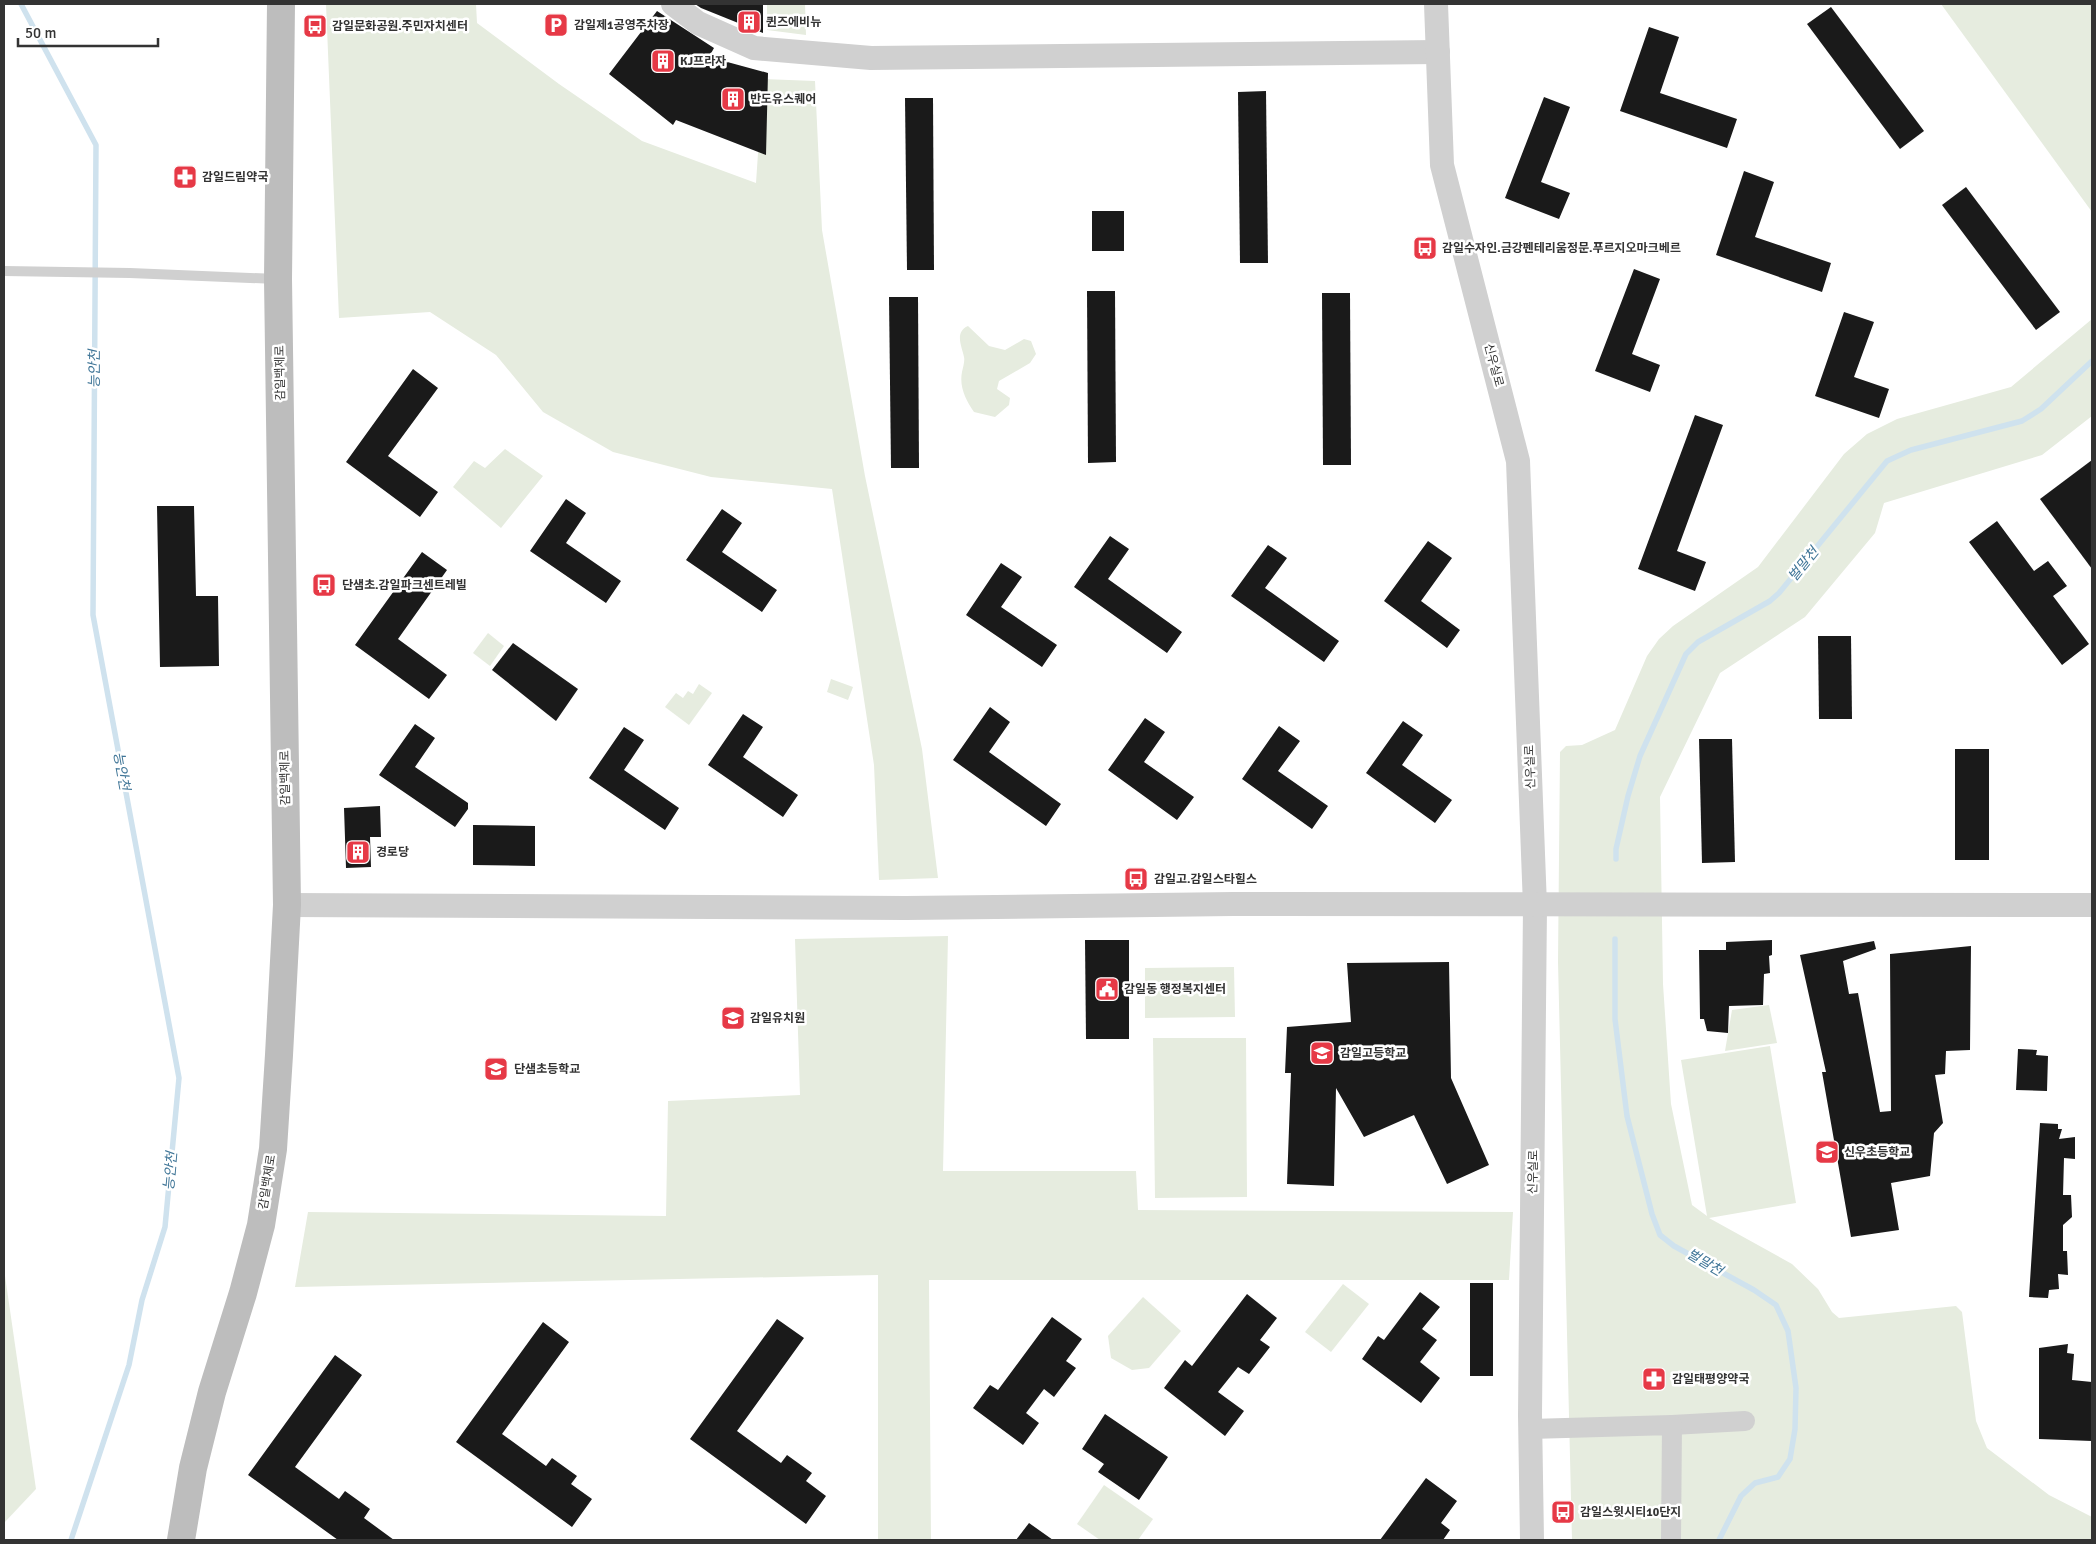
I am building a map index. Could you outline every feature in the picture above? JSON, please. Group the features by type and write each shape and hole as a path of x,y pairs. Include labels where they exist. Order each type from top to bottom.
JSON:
{"main road":[{"name":"감일백제로","path":"181,1540 193,1468 212,1392 243,1293 261,1225 272,1150 287,905 278,279 281,4"}],"street":[{"path":"673,4 698,23 754,48 871,58 1438,52"},
{"name":"신우실로","path":"1436,4 1442,165 1518,461 1535,906 1530,1429 1532,1540"},
{"path":"287,905 906,908 1233,904 1535,906 2092,905"},
{"path":"1530,1429 1745,1421"},
{"path":"1671,1540 1672,1425"}],"lane":[{"path":"4,271 130,272 278,279"}],"shaded area":[{"path":"326,4 476,4 477,23 559,84 642,141 756,183 763,79 815,81 822,230 865,476 922,749 938,878 879,880 874,765 832,489 711,477 613,452 543,412 496,355 430,312 339,318"},
{"path":"767,4 805,4 806,35 767,30"},
{"path":"1941,4 2092,4 2092,212"},
{"path":"2092,319 2092,416 2042,455 1884,503 1875,533 1805,617 1720,673 1660,797 1663,984 1671,1104 1692,1205 1707,1216 1681,1060 1770,1046 1796,1203 1709,1218 1792,1264 1818,1289 1832,1312 1839,1318 1956,1306 1962,1312 1976,1421 1987,1448 2049,1495 2092,1517 2092,1540 1572,1540 1558,962 1560,752 1566,746 1582,745 1615,730 1647,656 1659,639 1673,626 1758,567 1844,454 1867,434 1897,419 2011,387"},
{"path":"968,326 989,346 1005,350 1024,339 1031,341 1036,354 1030,363 999,381 997,389 1010,398 1009,405 995,417 974,412 962,388 961,378 964,359 960,336 961,332"},
{"path":"505,449 543,476 501,528 453,487 474,461 485,468"},
{"path":"488,633 504,646 490,666 473,653"},
{"path":"831,679 853,687 848,700 827,692"},
{"path":"699,684 712,693 689,725 665,707 676,693 683,698 688,691 693,694"},
{"path":"948,936 943,1171 1136,1171 1138,1210 1513,1212 1509,1280 929,1280 931,1540 878,1540 878,1275 295,1287 308,1212 666,1216 668,1101 800,1095 795,939"},
{"path":"1234,967 1235,1017 1145,1018 1145,968"},
{"path":"1769,1005 1777,1043 1725,1051 1732,1010"},
{"path":"1153,1038 1246,1038 1247,1197 1155,1198"},
{"path":"4,1269 36,1489 4,1523"},
{"path":"1343,1284 1369,1304 1331,1352 1305,1332"},
{"path":"1143,1297 1181,1331 1149,1368 1132,1370 1111,1358 1108,1336"},
{"path":"1104,1485 1153,1519 1138,1540 1100,1540 1077,1524"}],"building":[{"name":"퀸즈에비뉴","path":"695,4 763,4 763,33 701,8"},
{"path":"1831,7 1924,131 1900,149 1807,24"},
{"path":"657,11 714,48 709,57 768,73 766,155 676,120 673,125 609,74"},
{"path":"1649,27 1679,37 1660,93 1737,119 1727,148 1620,111"},
{"path":"1266,91 1268,263 1240,263 1238,92"},
{"path":"1544,97 1570,107 1541,182 1570,193 1559,219 1505,198"},
{"path":"905,98 933,98 934,270 907,270"},
{"path":"1744,171 1774,182 1755,237 1831,263 1822,292 1716,255"},
{"path":"1966,187 2060,312 2036,330 1942,205"},
{"path":"1092,211 1124,211 1124,251 1092,251"},
{"path":"1634,269 1660,279 1632,354 1660,365 1650,392 1595,371"},
{"path":"1087,291 1115,291 1116,462 1088,463"},
{"path":"1322,293 1350,293 1351,465 1323,465"},
{"path":"889,297 918,297 919,468 891,468"},
{"path":"1844,312 1874,322 1854,377 1889,389 1879,418 1815,396"},
{"path":"413,369 438,388 388,456 438,492 420,517 346,462"},
{"path":"1695,415 1723,425 1677,551 1706,562 1695,591 1638,569"},
{"path":"2092,460 2092,569 2040,499"},
{"path":"566,499 586,513 566,543 621,581 606,603 530,551"},
{"path":"157,506 194,506 196,596 218,596 219,666 160,667"},
{"path":"722,509 742,523 722,552 777,590 762,612 686,560"},
{"path":"1997,521 2034,571 2048,561 2067,586 2053,596 2089,644 2062,665 1969,542"},
{"path":"1110,536 1129,549 1108,579 1182,632 1167,653 1074,587"},
{"path":"1428,541 1452,558 1421,601 1460,630 1447,648 1384,601"},
{"path":"1268,545 1287,558 1265,588 1339,641 1324,662 1231,596"},
{"path":"422,552 447,570 398,639 447,675 429,699 355,645"},
{"path":"1001,563 1022,577 1001,607 1057,645 1042,667 966,615"},
{"path":"1818,636 1851,636 1852,719 1819,719"},
{"path":"513,643 578,689 556,721 492,670"},
{"path":"990,707 1010,722 989,752 1061,804 1046,826 953,760"},
{"path":"743,714 763,727 743,757 798,795 783,817 708,765"},
{"path":"1145,718 1165,732 1144,762 1194,797 1177,820 1108,770"},
{"path":"1403,721 1423,735 1402,765 1452,800 1435,823 1366,773"},
{"path":"415,724 435,738 415,767 468,803 468,809 455,827 379,775"},
{"path":"1279,726 1300,741 1278,771 1328,806 1312,829 1242,779"},
{"path":"624,727 644,740 624,770 679,808 665,830 589,778"},
{"path":"1699,739 1732,739 1735,862 1702,863"},
{"path":"1955,749 1989,749 1989,860 1955,860"},
{"name":"경로당","path":"380,806 381,837 370,837 371,867 346,868 344,808"},
{"path":"473,825 535,826 535,866 473,865"},
{"name":"감일동 행정복지센터","path":"1085,940 1129,940 1129,1039 1086,1039"},
{"path":"1772,940 1772,955 1769,956 1770,973 1764,974 1763,1005 1729,1006 1728,1033 1707,1031 1704,1019 1700,1019 1699,950 1726,950 1726,942"},
{"name":"신우초등학교","path":"1874,941 1876,949 1843,961 1849,994 1858,993 1880,1112 1891,1111 1890,954 1971,946 1970,1050 1946,1051 1945,1074 1935,1075 1943,1123 1934,1133 1930,1176 1891,1183 1899,1230 1851,1237 1822,1072 1826,1072 1800,955"},
{"name":"감일고등학교","path":"1449,962 1451,1078 1489,1165 1447,1184 1414,1115 1364,1137 1336,1088 1334,1186 1287,1184 1291,1073 1285,1073 1287,1027 1351,1022 1347,963"},
{"path":"2018,1049 2037,1050 2036,1055 2048,1056 2047,1091 2016,1090"},
{"path":"2040,1123 2058,1124 2058,1129 2062,1129 2059,1139 2075,1137 2075,1159 2064,1158 2063,1195 2071,1195 2072,1217 2063,1225 2063,1251 2067,1251 2068,1275 2058,1274 2059,1289 2049,1290 2048,1298 2029,1297"},
{"path":"1470,1283 1493,1283 1493,1376 1470,1376"},
{"path":"1420,1292 1440,1307 1422,1329 1437,1340 1420,1362 1440,1378 1421,1403 1362,1359 1378,1336 1384,1340"},
{"path":"1247,1294 1277,1318 1260,1340 1270,1347 1249,1374 1238,1367 1218,1392 1244,1411 1225,1436 1164,1388 1185,1360 1192,1366"},
{"path":"1052,1317 1082,1339 1066,1361 1076,1368 1054,1397 1044,1389 1026,1413 1039,1423 1023,1445 973,1408 990,1385 998,1390"},
{"path":"777,1319 804,1338 737,1431 781,1463 787,1455 812,1473 806,1481 826,1496 806,1524 690,1439"},
{"path":"543,1322 569,1342 502,1434 546,1466 552,1458 577,1476 571,1484 592,1499 572,1527 456,1442"},
{"path":"2068,1344 2067,1353 2074,1354 2072,1380 2092,1382 2092,1441 2039,1439 2039,1348"},
{"path":"335,1355 362,1375 295,1467 339,1499 345,1491 370,1509 364,1518 394,1540 338,1540 248,1475"},
{"path":"1105,1414 1168,1457 1139,1500 1098,1472 1104,1464 1082,1449"},
{"path":"1426,1478 1457,1501 1441,1523 1450,1530 1443,1540 1380,1540"},
{"path":"1029,1523 1053,1540 1016,1540"}],"waterway":[{"name":"능안천","path":"21,4 96,145 93,615 179,1078 165,1227 142,1300 129,1365 71,1540"},
{"name":"벌말천","path":"1616,859 1616,849 1628,796 1640,756 1686,654 1698,642 1770,601 1779,593 1887,461 1911,450 2022,421 2041,409 2092,361"},
{"name":"벌말천","path":"1615,939 1615,1019 1627,1116 1652,1214 1660,1235 1674,1246 1754,1290 1776,1305 1788,1331 1796,1388 1795,1429 1790,1459 1778,1477 1755,1483 1741,1496 1719,1540"}],"place":[{"name":"퀸즈에비뉴","path":"749,22"},
{"name":"감일제1공영주차장","path":"556,25"},
{"name":"감일문화공원.주민자치센터","path":"315,26"},
{"name":"KJ프라자","path":"663,61"},
{"name":"반도유스퀘어","path":"733,99"},
{"name":"감일드림약국","path":"185,177"},
{"name":"감일수자인.금강펜테리움정문.푸르지오마크베르","path":"1425,248"},
{"name":"단샘초.감일파크센트레빌","path":"324,585"},
{"name":"경로당","path":"358,852"},
{"name":"감일고.감일스타힐스","path":"1136,879"},
{"name":"감일동 행정복지센터","path":"1107,989"},
{"name":"감일유치원","path":"733,1018"},
{"name":"감일고등학교","path":"1322,1053"},
{"name":"단샘초등학교","path":"496,1069"},
{"name":"신우초등학교","path":"1827,1152"},
{"name":"감일태평양약국","path":"1654,1379"},
{"name":"감일스윗시티10단지","path":"1563,1512"}]}
